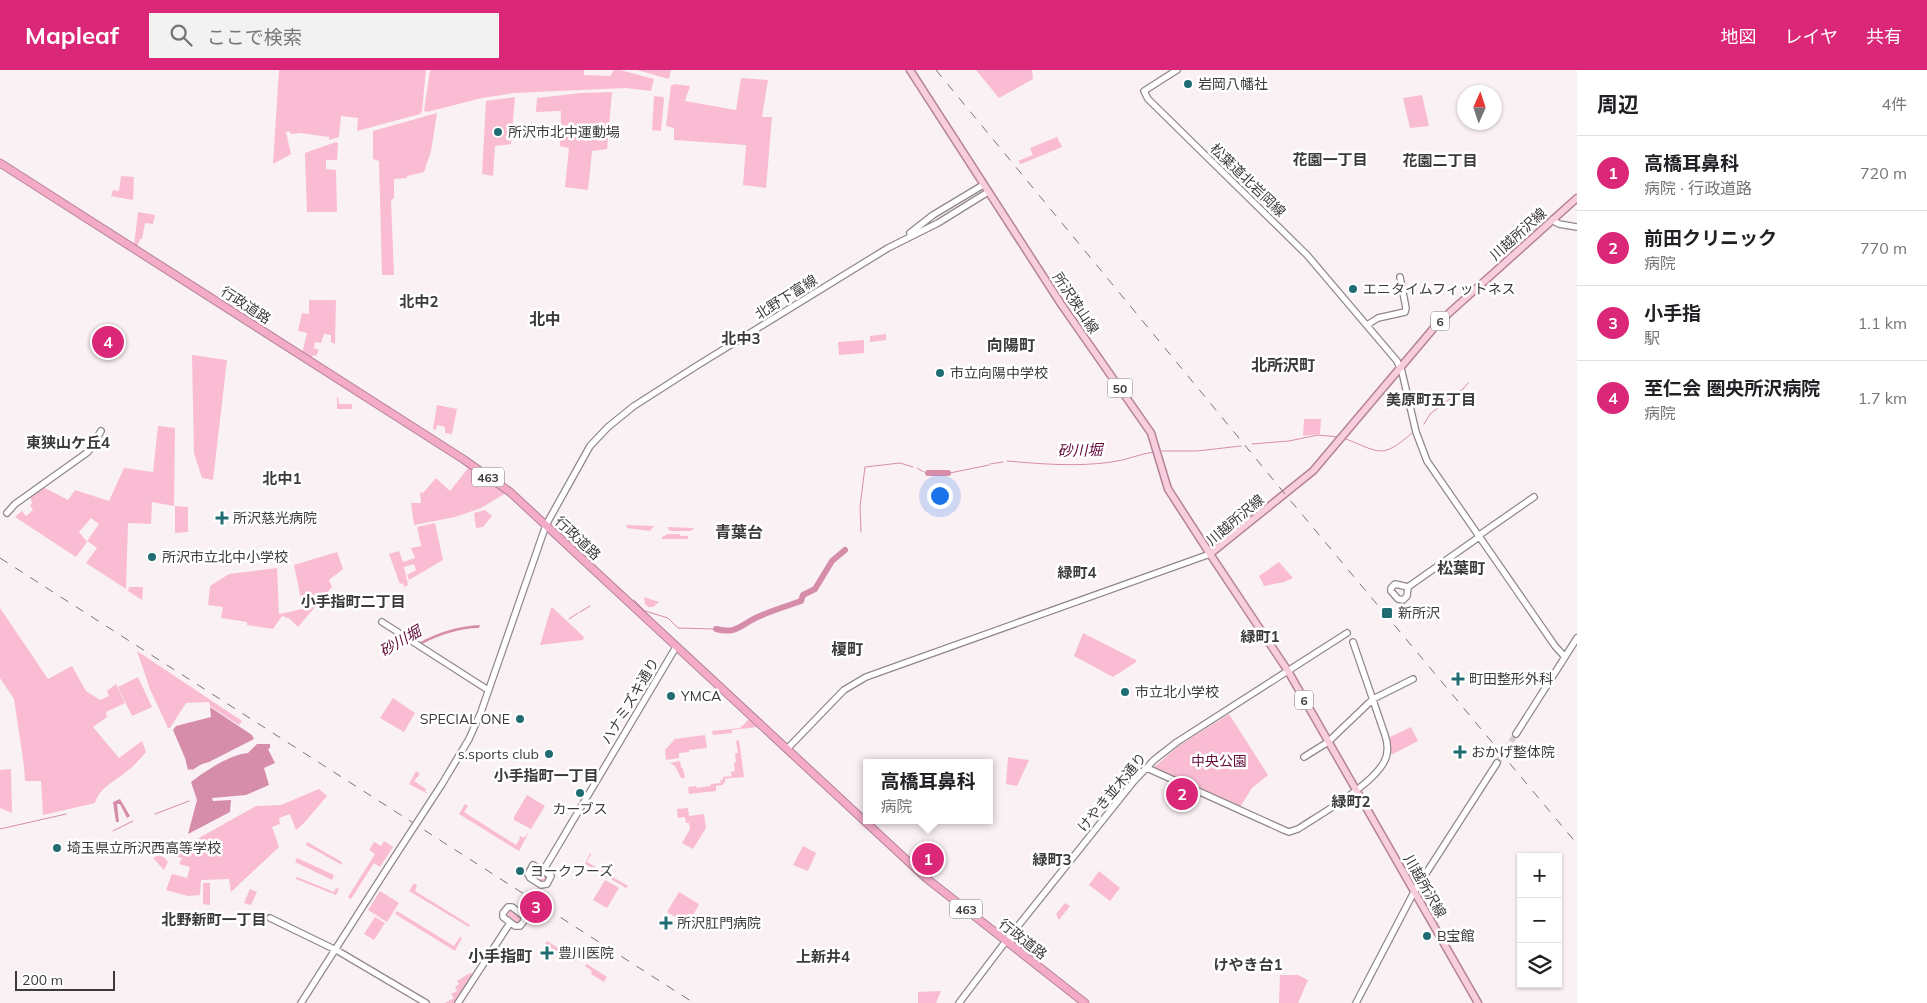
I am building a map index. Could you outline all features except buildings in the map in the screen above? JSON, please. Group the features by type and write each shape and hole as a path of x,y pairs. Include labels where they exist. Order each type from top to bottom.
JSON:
{"highway":[{"name":"行政道路","path":"0,163 462,459 510,492 863,820"},
{"name":"行政道路","path":"867,824 926,878 1085,1003"}],"main road":[{"name":"所沢狭山線","path":"910,70 1061,304 1151,433 1168,489 1210,554"},
{"name":"川越所沢線","path":"1478,1003 1288,671 1210,554 1306,478 1447,314 1577,198"}],"street":[{"name":"松葉道北岩岡線","path":"1177,70 1144,91 1148,99 1307,255 1368,325 1401,368"},
{"path":"888,248 933,215 983,185"},
{"path":"888,248 938,223 988,192"},
{"path":"1552,220 1559,224 1577,227"},
{"name":"北野下富線","path":"302,1003 469,739 546,525 590,446 621,416 698,365 888,248"},
{"path":"1368,325 1378,318 1405,312 1406,308 1400,277"},
{"path":"1401,368 1416,430 1424,453 1436,476 1555,646 1565,657"},
{"path":"7,513 15,504 88,452 101,431"},
{"path":"1406,587 1534,497"},
{"path":"787,750 844,690 866,677 1210,554"},
{"path":"382,622 488,690"},
{"name":"けやき並木通り","path":"960,1003 1006,941 1147,768 1176,742 1347,633"},
{"path":"1516,734 1577,638"},
{"path":"1147,768 1288,832 1298,828 1356,791 1380,767 1387,753 1387,742 1353,642"},
{"name":"ハナミズキ通り","path":"543,871 676,647"},
{"path":"1304,757 1328,742 1373,699 1413,679"},
{"path":"1356,1003 1414,892 1497,763"},
{"path":"533,865 543,871 550,876 547,884 540,886 528,876 533,865"},
{"path":"270,918 336,950 426,1003"},
{"path":"458,1003 510,923"}],"green space":[{"path":"279,70 426,70 422,111 420,114 357,131 358,118 341,116 339,137 329,140 329,137 286,132 291,154 273,164"},
{"path":"430,70 584,70 584,75 610,76 614,70 620,70 654,79 651,91 626,88 514,93 482,98 427,112 424,111"},
{"path":"637,70 671,70 669,79"},
{"path":"976,70 1032,70 1033,79 999,98"},
{"path":"741,78 768,80 762,117 772,117 766,188 743,185 746,145 674,140 674,128 666,126 671,86 674,84 690,86 685,101 736,110"},
{"path":"612,92 607,149 592,151 588,190 565,187 569,148 560,146 561,111 536,112 537,98"},
{"path":"1422,95 1429,126 1410,128 1403,98"},
{"path":"654,96 663,97 664,99 661,131 652,130"},
{"name":"所沢市北中運動場","path":"515,97 511,144 495,146 493,176 482,174 486,101"},
{"path":"437,113 431,151 424,172 407,176 407,178 394,179 394,198 391,200 394,275 382,275 379,161 373,159 373,131"},
{"path":"1057,137 1062,147 1021,164 1018,161 1033,155 1030,148"},
{"path":"336,142 338,143 337,160 326,160 326,169 336,170 337,212 307,212 305,153"},
{"path":"121,176 134,177 133,200 111,196 113,190 119,191"},
{"path":"138,212 155,215 153,224 145,223 142,239 140,239 137,247 134,245"},
{"path":"309,300 336,300 335,344 331,342 331,335 324,334 321,343 315,342 314,348 319,350 316,356 313,355 311,359 302,354 307,333 298,331 302,313 309,314"},
{"path":"886,334 886,340 870,342 870,336"},
{"path":"864,340 864,353 839,355 838,342"},
{"path":"192,355 227,360 213,480 202,478 194,453"},
{"path":"337,397 339,404 352,404 352,409 337,409"},
{"path":"437,405 457,409 452,434 445,433 445,427 437,425 436,430 433,429"},
{"path":"1304,419 1321,419 1320,434 1303,436"},
{"path":"158,426 175,428 174,506 152,502 151,524 128,523 126,589 86,563 97,548 87,541 99,524 91,518 79,532 87,542 76,557 15,517 22,511 26,516 33,510 30,505 32,504 30,494 41,486 68,500 75,490 109,501 124,468 153,472"},
{"path":"469,467 506,493 481,508 455,517 414,525 411,503 421,503 420,492 423,493 436,478 450,491"},
{"path":"175,506 188,507 188,532 175,533"},
{"path":"485,510 492,516 483,527 476,528 474,513"},
{"path":"435,523 443,560 409,580 407,575 416,570 414,564 404,567 408,585 404,587 403,583 400,584 389,554 399,551 403,562 415,558 411,548 421,546 417,527"},
{"path":"626,525 654,526 650,531 627,528"},
{"path":"667,527 694,528 691,531 670,531"},
{"path":"668,534 688,536 688,539 662,539 662,537"},
{"path":"337,552 343,569 329,580 332,587 298,627 290,619 282,616 273,629 247,625 247,622 221,618 223,607 208,605 210,586 229,574 277,568 279,614 303,609 294,565"},
{"path":"1279,562 1293,578 1264,586 1259,576"},
{"path":"129,587 143,587 142,600 128,591"},
{"path":"644,597 659,602 653,607 648,607 645,604"},
{"path":"0,608 48,679 72,666 86,691 100,700 109,696 107,691 116,684 125,703 106,712 107,717 93,727 119,758 142,741 146,752 131,768 100,793 95,803 43,815 41,781 25,781 14,699 0,678"},
{"path":"551,608 584,637 583,640 540,645"},
{"path":"1083,633 1136,660 1136,662 1113,677 1074,656"},
{"path":"137,651 242,721 239,725 210,706 209,702 186,703 170,728 168,728 150,689"},
{"path":"138,677 152,707 132,716 118,687"},
{"path":"393,698 415,713 404,732 380,718"},
{"name":"中央公園","path":"1229,714 1268,775 1252,788 1240,807 1153,768 1180,745"},
{"path":"749,719 758,727 732,730 732,733 713,735 712,731 740,728"},
{"path":"1411,727 1418,741 1390,754 1388,738"},
{"path":"705,735 707,748 689,750 689,752 679,753 679,758 666,760 665,750 675,739"},
{"path":"739,740 744,777 732,778 731,772 735,771 735,753 738,753 736,741"},
{"path":"1008,757 1029,760 1017,786 1006,784"},
{"path":"680,761 685,778 681,778 675,766 670,763"},
{"path":"11,769 12,813 0,808 0,770"},
{"path":"416,771 420,774 414,781 426,789 425,791 428,794 409,784"},
{"path":"732,776 725,779 722,785 716,786 716,791 689,794 688,787 710,786 711,784 721,783 720,780 723,780 723,777"},
{"path":"319,789 327,796 296,830 290,814 279,818 280,824 272,827 279,847 231,892 229,879 201,880 200,895 188,896 166,890 172,874 187,878 190,867 179,864 182,858 175,856 190,843 256,806 281,805"},
{"path":"527,795 545,806 531,829 514,820"},
{"path":"465,804 468,806 464,812 516,845 520,836 524,838 529,832 519,851 459,814"},
{"path":"688,808 689,816 704,814 706,828 693,849 682,843 690,829 689,823 686,823 685,817 678,818 677,809"},
{"path":"384,841 393,847 380,867 374,863 351,899 348,897 375,854 369,850 374,842 381,846"},
{"path":"307,842 342,862 342,865 306,845"},
{"path":"803,846 816,853 808,871 793,865"},
{"path":"590,853 587,862 628,886 626,888 585,864"},
{"path":"161,854 168,862 164,870 153,858"},
{"path":"297,858 334,875 332,880 295,862"},
{"path":"536,869 546,876 545,882 543,883 531,876 533,870"},
{"path":"1099,871 1120,888 1110,901 1089,885"},
{"path":"297,877 334,892 336,888 339,889 336,895 296,879"},
{"path":"605,880 619,888 607,908 593,900"},
{"path":"203,883 210,883 210,905 203,904"},
{"path":"414,883 417,885 415,891 470,925 469,927 409,891"},
{"path":"250,889 257,892 251,905 244,903"},
{"path":"380,891 399,903 387,922 368,910"},
{"path":"679,892 699,904 688,925 667,912"},
{"path":"1065,903 1070,906 1059,920 1056,914"},
{"path":"397,911 454,946 460,937 462,938 455,951 395,914"},
{"path":"509,911 521,917 519,923 516,924 506,917"},
{"path":"375,917 385,923 374,940 364,934"},
{"path":"547,941 575,958 578,953 580,954 575,962 545,944"},
{"path":"587,964 607,977 604,982 591,974 592,971 585,966"},
{"path":"470,973 473,974 454,1003 445,1003 454,998 451,994 457,991 455,987 459,984 457,981"},
{"path":"1280,975 1298,975 1308,980 1298,1003 1279,1003"},
{"path":"941,991 936,1003 918,1003 918,992"}],"shaded area":[{"path":"480,625 479,628 457,631 422,644 419,643 449,630"},
{"path":"210,707 252,735 254,739 192,770 188,770 173,730 176,726 211,717"},
{"path":"257,744 270,744 268,749 275,763 264,768 269,785 246,795 212,798 213,801 231,800 230,812 188,834 197,800 191,782 226,760 248,753"},
{"path":"120,799 130,816 127,818 120,804 117,804 119,822 116,822 113,802"}],"waterway":[{"name":"砂川堀","path":"1424,424 1430,414 1468,383"},
{"name":"砂川堀","path":"1346,439 1380,451 1402,442 1412,433"},
{"name":"砂川堀","path":"1252,444 1289,441 1318,435 1338,437"},
{"name":"砂川堀","path":"1162,451 1197,451 1241,446"},
{"name":"砂川堀","path":"1007,461 1072,465 1099,464 1154,452"},
{"name":"砂川堀","path":"990,464 1003,462"},
{"name":"砂川堀","path":"861,532 860,507 865,467 900,463 913,467"},
{"name":"砂川堀","path":"950,473 989,465"},
{"name":"砂川堀","path":"917,468 924,472"},
{"name":"砂川堀","path":"928,473 948,473"},
{"name":"砂川堀","path":"716,629 735,629 765,614 801,601 803,595 815,589 832,561 845,550"},
{"name":"砂川堀","path":"634,600 645,611 668,618 678,628 713,629"},
{"name":"砂川堀","path":"580,612 590,606"},
{"name":"砂川堀","path":"569,619 578,613"},
{"name":"砂川堀","path":"155,814 189,801"},
{"name":"砂川堀","path":"0,829 66,814"},
{"name":"砂川堀","path":"113,831 133,821"}],"tunnel":[{"path":"1497,763 1516,734"}],"railway":[{"path":"936,70 1285,494 1577,844"},
{"path":"0,558 694,1003"}],"place":[{"name":"岩岡八幡社","path":"1188,84"},
{"name":"所沢市北中運動場","path":"498,132"},
{"name":"エニタイムフィットネス","path":"1353,289"},
{"name":"至仁会 圏央所沢病院","path":"108,342"},
{"name":"市立向陽中学校","path":"940,373"},
{"name":"所沢慈光病院","path":"222,518"},
{"name":"所沢市立北中小学校","path":"152,557"},
{"name":"新所沢","path":"1387,613"},
{"name":"町田整形外科","path":"1458,679"},
{"name":"市立北小学校","path":"1125,692"},
{"name":"YMCA","path":"671,696"},
{"name":"SPECIAL ONE","path":"520,719"},
{"name":"おかげ整体院","path":"1460,752"},
{"name":"s.sports club","path":"549,754"},
{"name":"カーブス","path":"580,793"},
{"name":"前田クリニック","path":"1182,794"},
{"name":"埼玉県立所沢西高等学校","path":"57,848"},
{"name":"高橋耳鼻科","path":"928,859"},
{"name":"ヨークフーズ","path":"520,871"},
{"name":"小手指","path":"536,907"},
{"name":"所沢肛門病院","path":"666,923"},
{"name":"B宝館","path":"1427,936"},
{"name":"豊川医院","path":"547,953"}],"district":[{"name":"花園一丁目","path":"1330,159"},
{"name":"花園二丁目","path":"1440,160"},
{"name":"北中2","path":"419,301"},
{"name":"北中","path":"545,319"},
{"name":"北中3","path":"741,338"},
{"name":"向陽町","path":"1011,345"},
{"name":"北所沢町","path":"1283,365"},
{"name":"美原町五丁目","path":"1431,399"},
{"name":"東狭山ケ丘4","path":"68,442"},
{"name":"北中1","path":"282,478"},
{"name":"青葉台","path":"739,532"},
{"name":"松葉町","path":"1461,568"},
{"name":"緑町4","path":"1077,572"},
{"name":"小手指町二丁目","path":"353,601"},
{"name":"緑町1","path":"1260,636"},
{"name":"榎町","path":"847,649"},
{"name":"小手指町一丁目","path":"546,775"},
{"name":"緑町2","path":"1351,801"},
{"name":"緑町3","path":"1052,859"},
{"name":"北野新町一丁目","path":"214,919"},
{"name":"小手指町","path":"500,956"},
{"name":"上新井4","path":"823,956"},
{"name":"けやき台1","path":"1248,964"}]}
